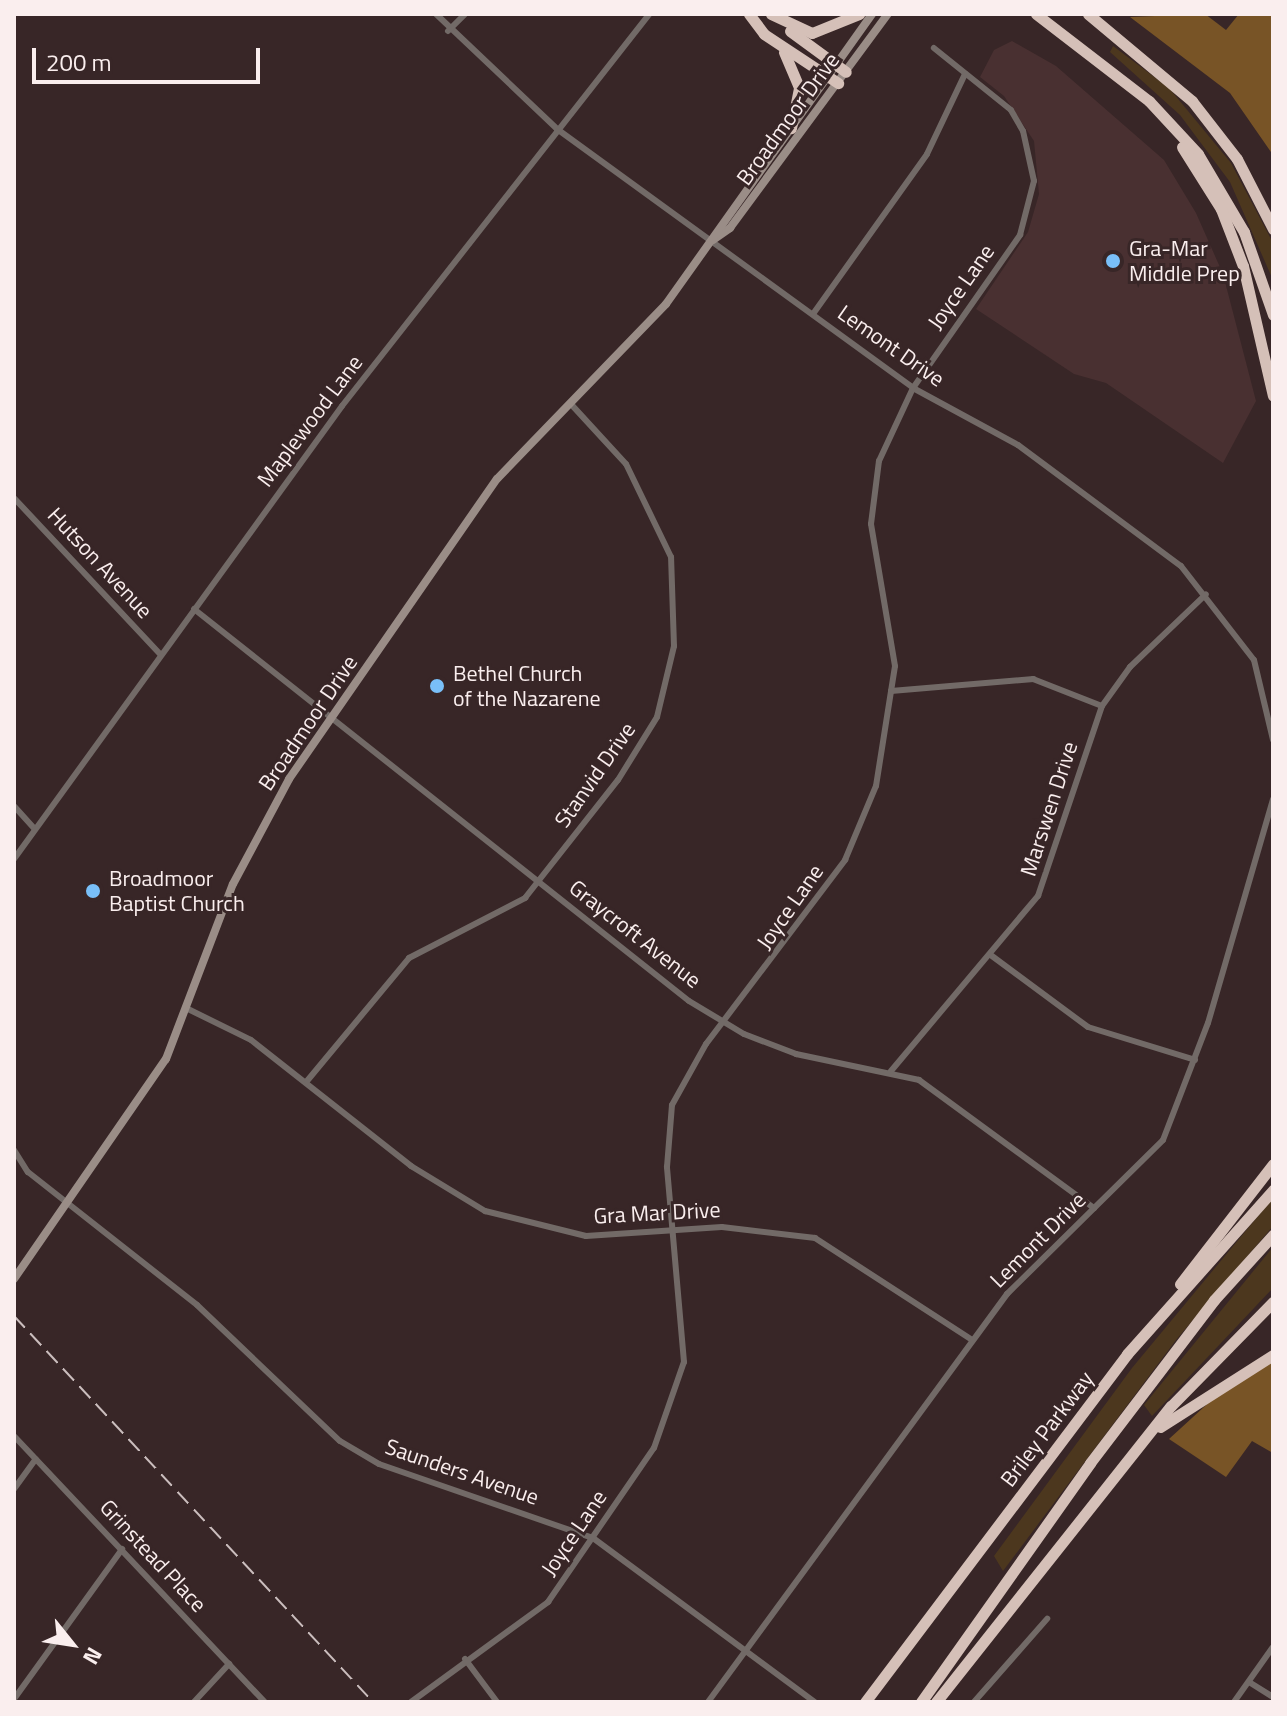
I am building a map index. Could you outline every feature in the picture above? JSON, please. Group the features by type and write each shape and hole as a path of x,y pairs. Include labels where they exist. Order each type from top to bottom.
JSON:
{"highway":[{"path":"749,14 778,45 798,80 791,128"},
{"path":"774,17 812,33 859,14"},
{"path":"1036,14 1149,101 1198,154 1229,205 1273,315"},
{"path":"1088,14 1192,101 1237,159 1273,229"},
{"path":"774,17 841,68"},
{"path":"778,45 833,80"},
{"path":"1149,101 1221,209 1243,266 1273,396"},
{"path":"1127,1354 1273,1164"},
{"name":"Briley Parkway","path":"865,1702 1127,1354 1273,1190"},
{"path":"921,1702 1137,1400 1273,1235"},
{"path":"936,1702 1150,1435 1273,1302"},
{"path":"1150,1435 1273,1355"}],"main road":[{"name":"Broadmoor Drive","path":"712,240 730,228 841,68 872,14"},
{"name":"Broadmoor Drive","path":"841,68 888,14"},
{"name":"Broadmoor Drive","path":"14,1279 159,1072 188,1009 248,852 335,717 497,479 658,312 791,128 833,80"}],"street":[{"name":"Lemont Drive","path":"436,14 448,31 557,129 913,388 1018,445 1143,534 1206,594 1254,660 1273,740"},
{"path":"448,31 465,14"},
{"name":"Maplewood Lane","path":"14,859 160,654 557,129 649,14"},
{"name":"Joyce Lane","path":"411,1702 465,1659 529,1622 593,1538 654,1448 677,1393 684,1326 673,1232 672,1105 722,1023 845,860 876,786 896,650 874,560 873,488 913,388 1020,235 1034,181 1023,131 1011,110 934,48"},
{"path":"813,314 927,154 965,74"},
{"name":"Stanvid Drive","path":"307,1081 409,958 502,915 540,882 657,717 674,646 671,557 657,518 626,464 570,403"},
{"name":"Hutson Avenue","path":"14,498 160,654"},
{"name":"Marswen Drive","path":"891,1071 992,956 1048,876 1102,706 1130,667 1206,594"},
{"name":"Graycroft Avenue","path":"194,609 722,1023 796,1054 891,1071 945,1095 1094,1208"},
{"path":"891,691 1033,679 1102,706"},
{"name":"Lemont Drive","path":"708,1702 972,1340 1027,1270 1163,1140 1195,1060 1273,799"},
{"path":"14,806 35,829"},
{"path":"992,956 1088,1027 1195,1060"},
{"name":"Gra Mar Drive","path":"188,1009 251,1040 307,1081 411,1166 494,1215 586,1236 763,1228 815,1238 972,1340"},
{"name":"Saunders Avenue","path":"14,1150 67,1205 197,1305 313,1422 351,1448 409,1476 593,1538 815,1702"},
{"name":"Grinstead Place","path":"14,1436 265,1702"},
{"path":"14,1489 36,1459"},
{"path":"14,1699 122,1549"},
{"path":"974,1702 1047,1619"},
{"path":"1234,1702 1273,1647"},
{"path":"465,1659 497,1702"},
{"path":"194,1702 229,1664"},
{"path":"1249,1682 1273,1697"}],"shaded area":[{"path":"1205,14 1226,30 1239,14 1273,14 1273,155 1230,93 1130,17"},
{"name":"Gra-Mar Middle Prep","path":"1012,41 1056,66 1164,160 1196,213 1223,274 1256,401 1223,463 1106,383 1074,374 976,309 1028,232 1039,194 1034,141 1004,96 980,77 994,50"},
{"path":"1113,46 1169,88 1231,163 1273,243 1273,280 1230,182 1180,115 1110,52"},
{"path":"1273,1198 1273,1226 1176,1340 1003,1571 994,1556 1132,1368"},
{"path":"1273,1247 1273,1288 1152,1416 1144,1405"},
{"path":"1273,1358 1273,1453 1252,1441 1226,1477 1169,1439 1240,1374"}],"railway":[{"path":"14,1316 373,1702"}],"place":[{"name":"Gra-Mar Middle Prep","path":"1113,261"},
{"name":"Bethel Church of the Nazarene","path":"437,686"},
{"name":"Broadmoor Baptist Church","path":"93,891"}]}
